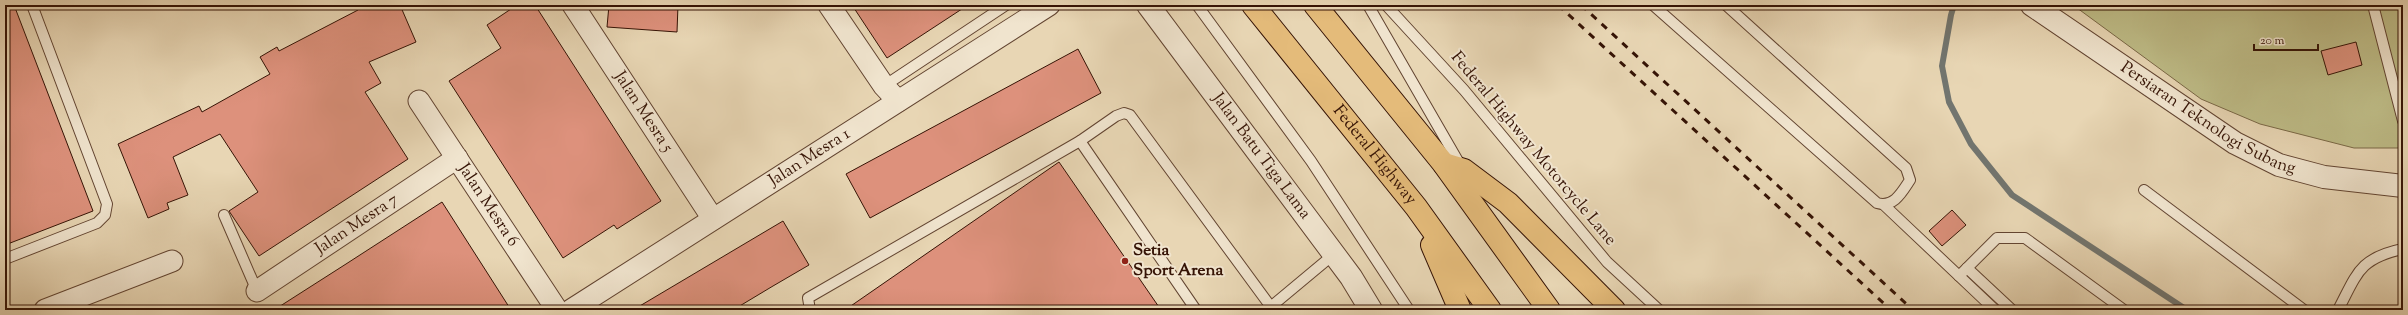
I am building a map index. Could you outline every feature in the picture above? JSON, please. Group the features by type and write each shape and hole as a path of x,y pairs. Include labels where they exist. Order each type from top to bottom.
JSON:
{"highway":[{"name":"Federal Highway","path":"1253,5 1416,207 1490,310"},
{"path":"1315,5 1443,164 1549,310"},
{"path":"1443,164 1464,170 1508,203 1614,310"},
{"path":"1416,207 1460,310"}],"street":[{"name":"Jalan Mesra 5","path":"573,5 713,220"},
{"path":"829,5 884,86 898,101"},
{"name":"Jalan Mesra 1","path":"571,310 1049,5"},
{"name":"Jalan Batu Tiga Lama","path":"1148,5 1351,277 1371,310"},
{"name":"Persiaran Teknologi Subang","path":"2032,5 2235,143 2278,165 2324,177 2403,186"},
{"name":"Jalan Mesra 6","path":"419,101 557,310"},
{"name":"Jalan Mesra 7","path":"258,291 457,158"},
{"path":"45,310 172,261"}],"lane":[{"path":"5,259 97,223 105,216 107,204 32,5"},
{"path":"884,86 1006,5"},
{"path":"1198,5 1311,161 1409,310"},
{"path":"1368,5 1464,170"},
{"name":"Federal Highway Motorcycle Lane","path":"1386,5 1464,90 1607,262 1659,310"},
{"path":"1654,5 1878,203 1884,205 1995,310"},
{"path":"1726,5 1906,168 1910,180 1891,204 1884,205"},
{"path":"2373,5 2403,121"},
{"path":"810,310 808,298 1080,141 1116,116 1124,113 1130,115 1269,309 1333,254"},
{"path":"1080,141 1196,310"},
{"path":"2144,190 2304,310"},
{"path":"224,215 258,291"},
{"path":"1960,276 1997,238 2025,238 2124,310"},
{"path":"2338,310 2361,267 2384,253 2403,249"},
{"path":"1967,268 2012,310"}],"shaded area":[{"path":"2073,5 2403,5 2403,148 2354,148 2260,124 2201,99"}],"building":[{"path":"5,5 14,5 93,211 5,245"},
{"path":"355,5 400,5 416,42 369,62 381,83 365,92 408,159 259,256 229,211 258,192 220,134 173,157 188,195 167,203 169,209 148,218 118,144 199,106 202,112 270,74 260,57 277,47 279,51 358,10"},
{"path":"517,5 535,5 661,201 617,229 614,225 563,258 449,81 501,48 487,25"},
{"path":"609,5 678,5 677,32 607,27"},
{"path":"852,5 968,5 887,58"},
{"path":"2356,42 2362,65 2328,75 2321,51"},
{"path":"1078,49 1101,93 870,218 846,174"},
{"path":"1059,162 1161,310 845,310"},
{"path":"442,202 511,310 274,310 346,264"},
{"path":"1952,210 1966,225 1942,246 1929,231"},
{"path":"783,221 809,265 733,310 633,310"}],"waterway":[{"path":"1954,5 1942,66 1949,102 1971,144 2012,195 2187,310"}],"railway":[{"path":"1558,5 1891,310"},
{"path":"1581,5 1913,310"}],"place":[{"name":"Setia Sport Arena","path":"1125,261"}]}
